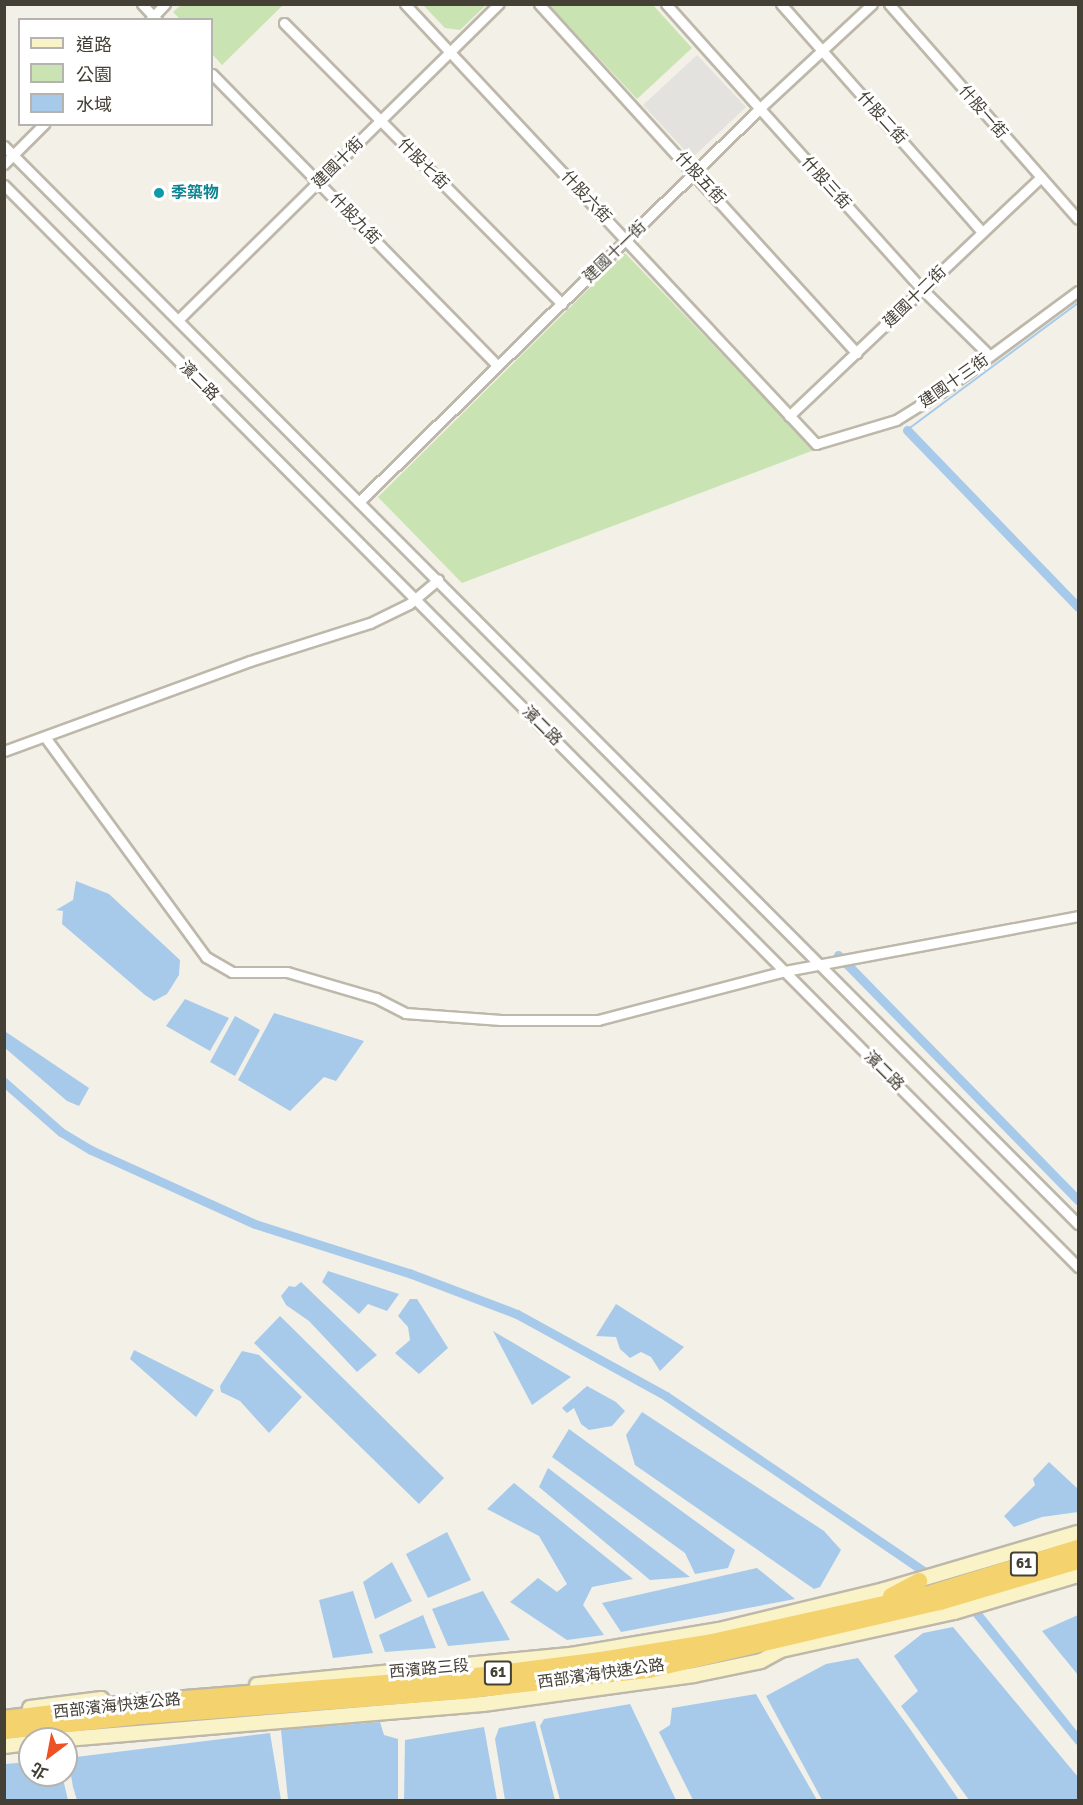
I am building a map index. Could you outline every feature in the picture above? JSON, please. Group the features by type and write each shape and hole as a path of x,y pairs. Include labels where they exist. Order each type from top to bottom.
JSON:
{"highway":[{"name":"西部濱海快速公路","path":"4,1731 142,1716 483,1689 649,1670 936,1597 1078,1548"},
{"name":"西部濱海快速公路","path":"976,1585 1078,1561"},
{"name":"西部濱海快速公路","path":"4,1719 135,1703 485,1675 712,1642 737,1631 896,1595 936,1597"},
{"path":"649,1670 676,1671 781,1650"}],"street":[{"path":"142,4 153,18 165,4"},
{"name":"什股六街","path":"405,4 816,444"},
{"name":"建國十街","path":"178,320 498,4"},
{"name":"什股五街","path":"539,4 857,353"},
{"name":"什股三街","path":"666,4 922,289 990,356"},
{"name":"什股二街","path":"781,4 982,232"},
{"name":"建國十一街","path":"359,502 497,365 696,174 759,109 872,4"},
{"name":"什股一街","path":"889,4 1078,219"},
{"name":"什股七街","path":"284,23 562,304"},
{"name":"什股九街","path":"213,75 497,365"},
{"path":"4,164 42,126"},
{"name":"濱二路","path":"4,146 1078,1224"},
{"name":"建國十二街","path":"789,416 1041,177"},
{"name":"濱二路","path":"4,185 1078,1268"},
{"name":"建國十三街","path":"816,444 896,420 990,356 1078,291"},
{"path":"4,751 250,661 370,623 416,600 438,580"},
{"path":"45,737 206,957 232,972 287,972 376,998 405,1013 550,1021 598,1020 784,971 852,961 1078,916"},
{"path":"78,1738 494,1703 694,1675 761,1661 781,1650 976,1585 1078,1533"},
{"path":"976,1585 1078,1575"},
{"name":"西濱路三段","path":"4,1711 571,1655 936,1597"}],"green space":[{"path":"181,4 283,5 222,65 213,55 213,18 179,18 173,12"},
{"path":"423,5 486,5 460,30 445,28"},
{"path":"549,5 653,5 692,48 637,99"},
{"path":"625,253 814,450 462,583 378,497"}],"shaded area":[{"path":"697,55 746,107 692,158 643,105"}],"water":[{"path":"76,881 109,894 180,960 179,975 167,994 154,1001 145,995 62,924 63,911 56,910 73,900"},
{"path":"185,999 229,1018 210,1051 166,1026"},
{"path":"274,1013 364,1041 336,1081 324,1077 290,1111 238,1080"},
{"path":"235,1016 260,1030 235,1076 210,1062"},
{"path":"6,1032 89,1088 79,1106 67,1101 5,1048"},
{"path":"328,1271 399,1294 387,1311 368,1304 359,1314 322,1282"},
{"path":"301,1282 377,1355 357,1372 309,1321 286,1305 281,1296 289,1286 295,1287"},
{"path":"410,1299 417,1299 448,1348 419,1374 395,1353 410,1340 408,1327 398,1316"},
{"path":"616,1304 684,1347 660,1371 651,1357 641,1352 630,1358 620,1349 616,1337 596,1336"},
{"path":"280,1316 444,1478 419,1504 254,1343"},
{"path":"493,1331 571,1377 532,1405"},
{"path":"134,1350 214,1390 196,1417 130,1359"},
{"path":"242,1351 259,1355 302,1397 269,1433 240,1401 221,1392 220,1386"},
{"path":"587,1386 616,1402 625,1411 612,1426 589,1430 581,1424 574,1408 567,1413 562,1408"},
{"path":"642,1412 824,1531 841,1550 820,1587 814,1589 635,1465 626,1435"},
{"path":"569,1429 735,1550 728,1568 695,1574 685,1553 552,1457"},
{"path":"1049,1462 1078,1489 1078,1512 1042,1517 1014,1527 1004,1516 1035,1485 1033,1479"},
{"path":"548,1468 690,1577 650,1580 539,1487"},
{"path":"514,1483 633,1579 592,1587 583,1605 604,1635 567,1640 510,1602 538,1578 557,1592 567,1584 539,1536 487,1509"},
{"path":"447,1532 471,1580 428,1598 406,1554"},
{"path":"392,1562 412,1601 375,1619 363,1582"},
{"path":"757,1568 795,1599 621,1632 602,1603"},
{"path":"353,1591 373,1653 333,1658 319,1600"},
{"path":"483,1591 510,1640 448,1646 432,1609"},
{"path":"423,1615 436,1648 385,1652 379,1635"},
{"path":"1078,1615 1078,1675 1042,1631"},
{"path":"953,1627 1078,1777 1078,1800 969,1800 901,1706 918,1691 894,1656 923,1633"},
{"path":"858,1658 959,1800 822,1800 766,1696 826,1664"},
{"path":"756,1694 817,1800 693,1800 659,1732 670,1725 672,1708"},
{"path":"630,1704 676,1800 560,1800 540,1726 544,1719"},
{"path":"535,1721 555,1800 505,1800 495,1739 499,1728"},
{"path":"380,1722 384,1735 398,1739 398,1800 288,1800 281,1730"},
{"path":"484,1727 497,1800 404,1800 405,1740"},
{"path":"270,1733 281,1800 77,1800 73,1787 78,1787 78,1757"},
{"path":"18,1763 18,1787 65,1787 68,1800 5,1800 5,1764"}],"waterway":[{"path":"907,430 1078,303"},
{"path":"907,430 1078,607"},
{"path":"838,955 1078,1200"},
{"path":"4,1082 61,1132 91,1150 255,1224 409,1273 517,1314 666,1396 932,1577"},
{"path":"970,1605 1078,1740"}],"place":[{"name":"季築物","path":"159,193"}]}
